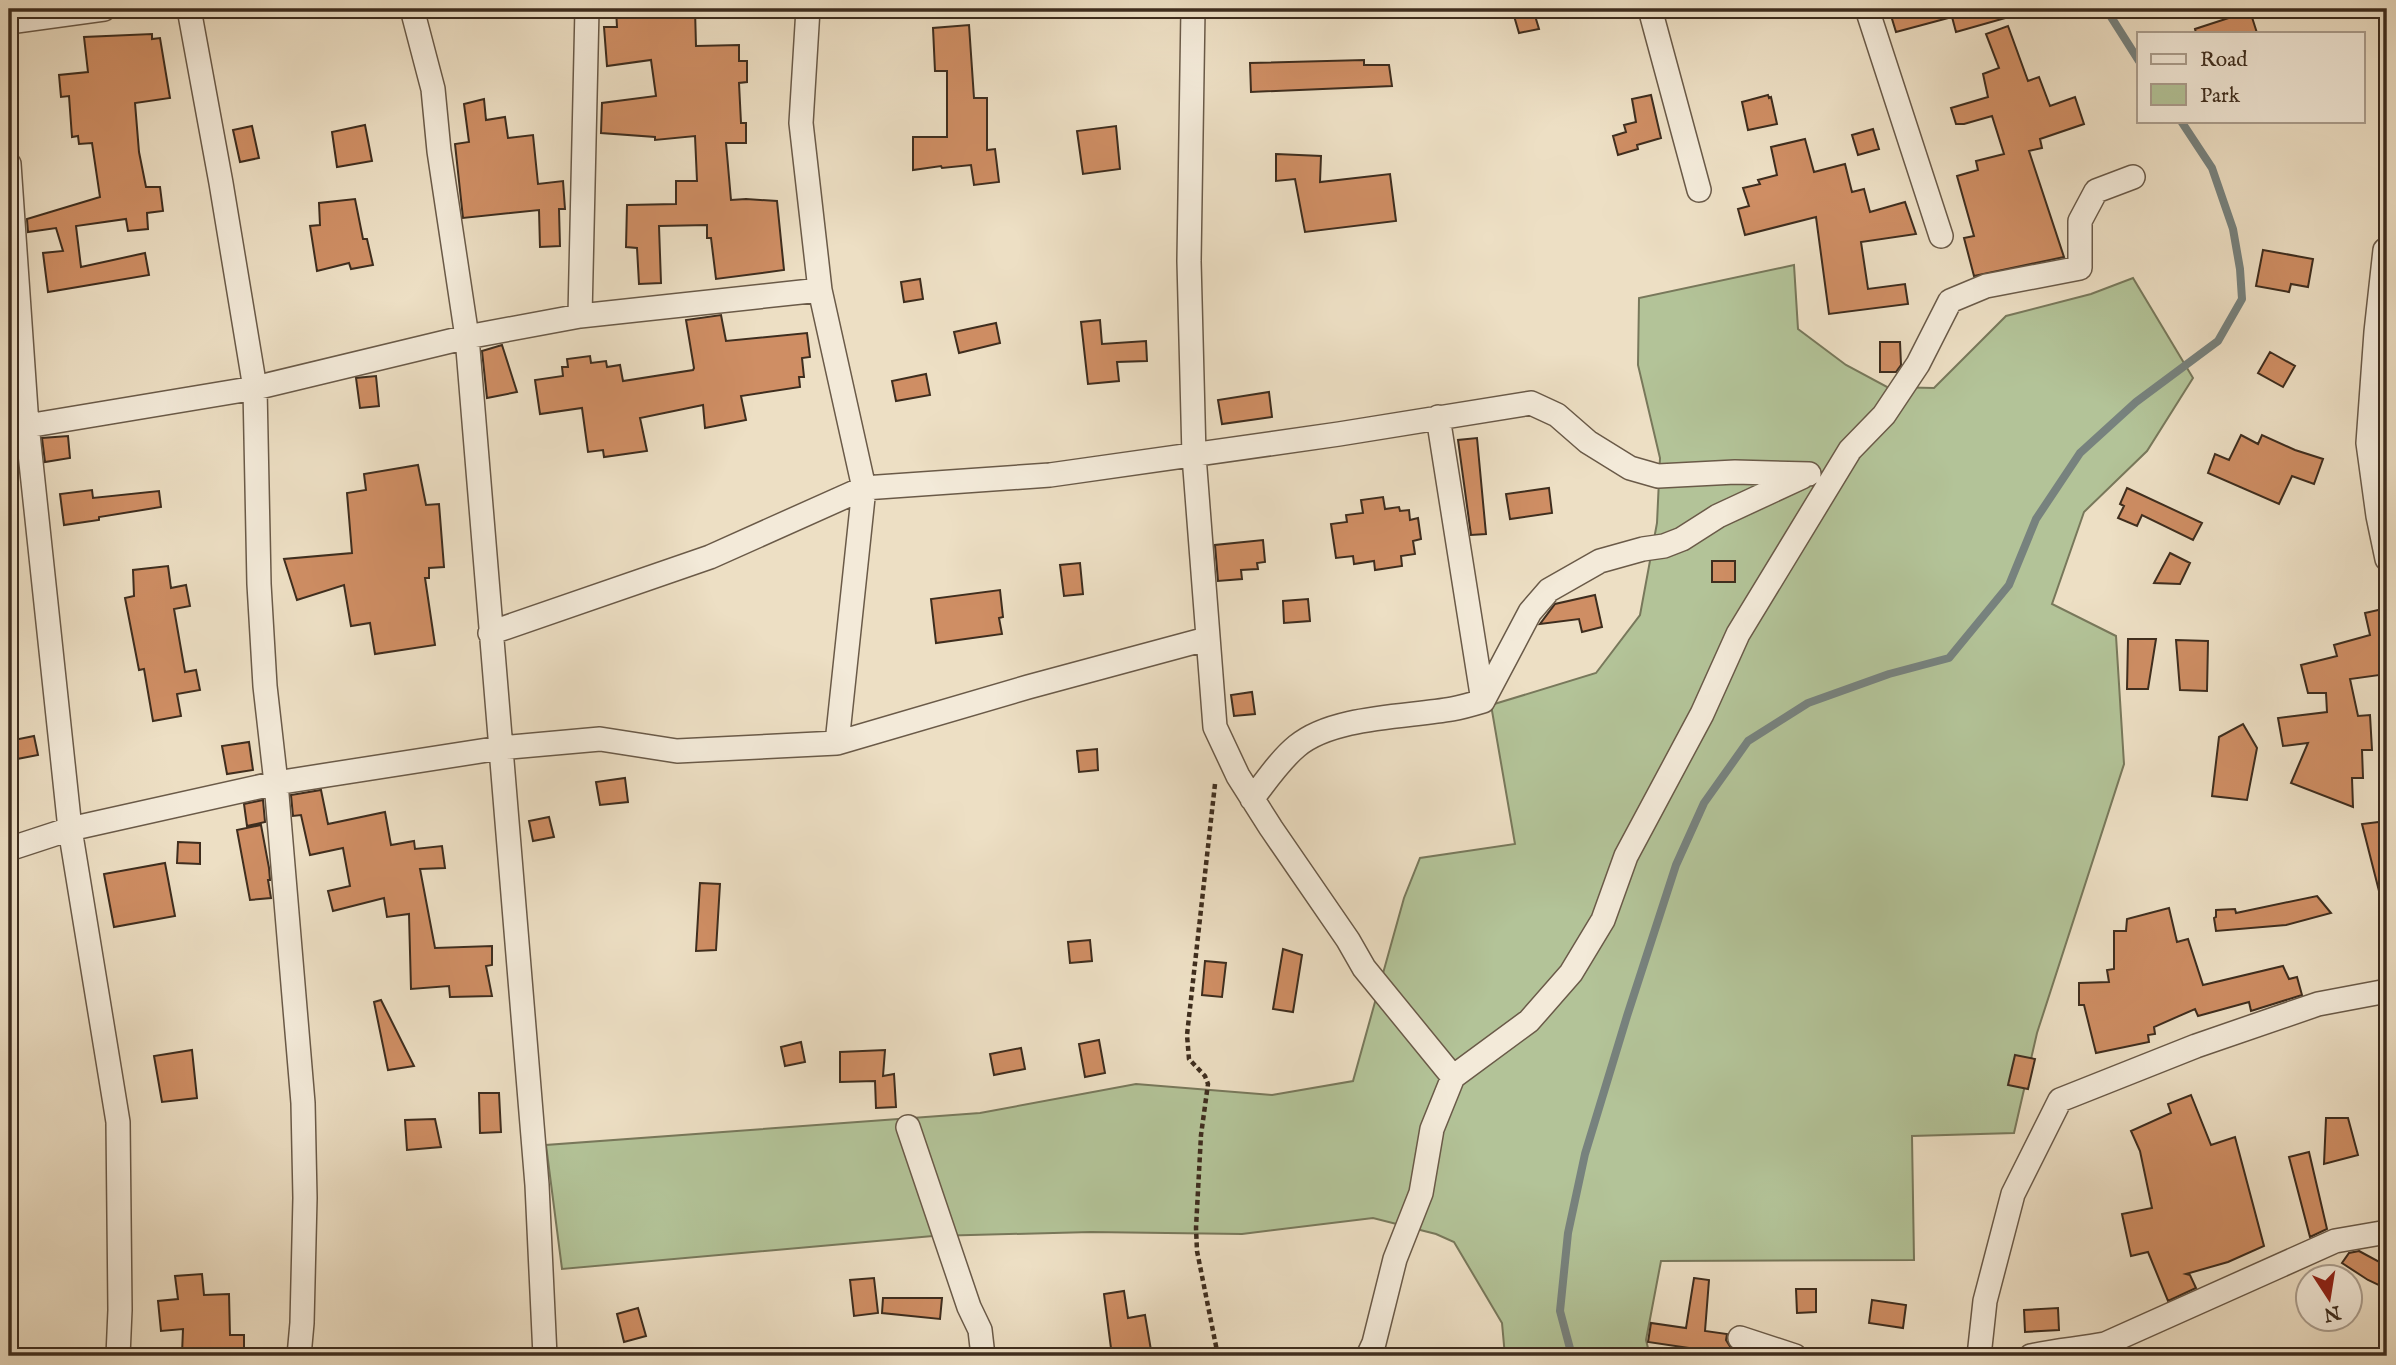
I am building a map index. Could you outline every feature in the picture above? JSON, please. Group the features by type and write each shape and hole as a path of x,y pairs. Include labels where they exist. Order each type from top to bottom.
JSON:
{"street":[{"path":"9,22 104,9"},
{"path":"189,9 255,388 265,686 276,782 303,1103 305,1198 299,1356"},
{"path":"412,9 433,89 439,151 467,337 537,1185 545,1356"},
{"path":"580,316 587,9"},
{"path":"808,9 801,123 820,290 864,488 837,743"},
{"path":"1193,9 1189,261 1194,456 1214,727 1252,799 1348,940 1364,968 1453,1077"},
{"path":"1650,9 1699,190"},
{"path":"1867,9 1941,236"},
{"path":"9,164 18,427 70,829 118,1122 118,1356"},
{"path":"1368,1356 1374,1343 1395,1259 1421,1193 1432,1129 1453,1077 1530,1021 1571,973 1603,920 1626,856 1702,714 1738,634 1850,450 1884,415 1918,364 1950,300 1986,286 2080,268 2080,221 2096,191 2133,177"},
{"path":"2387,250 2376,332 2368,443 2387,559"},
{"path":"18,427 255,388 467,337 580,316 820,290"},
{"path":"490,633 710,557 864,488 1050,475 1194,456 1531,402 1557,415 1588,442 1630,468 1658,476 1735,472 1808,474"},
{"path":"1438,417 1483,701"},
{"path":"1252,799 1298,745 1327,729 1412,713 1453,709 1483,701 1530,612 1549,590 1600,561 1682,539 1717,516 1808,474 1850,450"},
{"path":"9,849 70,829 276,782 500,748 600,739 677,751 837,743 1206,639"},
{"path":"1979,1356 1985,1301 2013,1194 2060,1100 2196,1046 2318,1004 2387,991"},
{"path":"908,1127 969,1307 980,1330 983,1356"},
{"path":"2031,1356 2105,1344 2334,1241 2387,1232"},
{"path":"1740,1338 1795,1356"}],"path":[{"path":"1216,777 1187,1035 1189,1059 1205,1076 1208,1084 1201,1135 1196,1227 1197,1251 1219,1356"}],"green space":[{"path":"1794,265 1798,329 1846,365 1887,387 1934,388 2006,316 2091,294 2133,278 2193,378 2147,451 2084,512 2052,604 2116,636 2124,764 2037,1033 2014,1133 1912,1136 1914,1260 1661,1261 1646,1340 1650,1356 1505,1356 1502,1323 1454,1242 1436,1234 1373,1218 1242,1234 1091,1232 933,1236 562,1269 546,1145 980,1113 1136,1084 1272,1095 1353,1081 1404,898 1420,858 1515,844 1491,705 1596,673 1640,615 1657,523 1660,458 1638,365 1639,298"}],"building":[{"path":"616,9 695,9 696,46 739,45 739,61 747,61 747,82 739,83 741,123 746,123 746,143 726,143 731,200 777,201 784,270 716,279 711,238 707,238 707,225 659,226 661,283 639,284 637,248 626,247 627,205 676,204 676,181 697,181 695,136 655,140 655,137 601,133 602,103 656,96 651,60 607,66 604,27 617,27"},
{"path":"1512,9 1533,9 1539,29 1519,33"},
{"path":"1889,9 2016,9 2016,15 1956,32 1952,17 1896,32"},
{"path":"2250,11 2257,32 2196,32 2195,29"},
{"path":"969,25 974,98 987,98 987,150 995,149 999,182 974,185 971,165 913,170 913,137 947,137 947,71 935,71 933,28"},
{"path":"2008,26 2028,81 2039,77 2050,106 2075,97 2084,124 2040,139 2042,148 2029,151 2064,257 1974,276 1964,238 1974,236 1957,176 1978,170 1976,161 2004,154 1992,116 1956,124 1951,108 1988,97 1983,74 1999,68 1986,34"},
{"path":"152,34 152,39 160,38 170,98 135,103 139,152 146,187 160,187 163,211 147,213 148,229 128,231 126,219 76,226 81,267 145,253 149,275 48,292 43,253 63,251 56,228 28,232 27,219 100,197 92,143 79,144 78,136 72,137 69,96 61,97 59,75 88,72 84,37"},
{"path":"1364,60 1364,65 1389,65 1392,86 1251,92 1250,63"},
{"path":"1651,95 1661,138 1637,145 1638,149 1618,155 1613,136 1626,132 1624,125 1636,122 1632,99"},
{"path":"1768,95 1771,97 1777,124 1748,130 1742,102"},
{"path":"484,99 486,120 505,117 508,138 533,135 538,184 563,181 565,209 559,209 560,246 540,247 539,210 463,218 455,144 469,142 464,104"},
{"path":"365,125 372,161 337,167 332,132"},
{"path":"252,126 259,158 240,162 233,130"},
{"path":"1116,126 1120,169 1083,174 1077,131"},
{"path":"1873,129 1879,149 1858,155 1852,135"},
{"path":"1805,139 1814,172 1845,164 1852,192 1864,189 1870,212 1905,202 1916,234 1861,242 1868,289 1905,284 1908,304 1829,314 1816,217 1745,235 1738,209 1749,206 1743,188 1760,184 1758,180 1777,175 1771,147"},
{"path":"1276,154 1321,156 1320,182 1390,174 1396,221 1305,232 1295,179 1276,181"},
{"path":"355,199 363,239 367,239 373,265 351,269 349,263 317,271 310,226 320,225 319,203"},
{"path":"2263,250 2313,259 2308,287 2291,284 2289,292 2256,286"},
{"path":"920,279 923,299 904,302 901,282"},
{"path":"721,315 726,341 807,333 810,357 802,358 804,377 799,377 800,387 741,396 746,420 705,428 703,405 640,418 647,451 604,457 603,450 588,452 582,408 540,414 535,380 563,376 562,367 568,367 567,359 590,356 591,363 606,361 607,367 620,365 623,381 693,370 686,320"},
{"path":"1100,320 1102,344 1146,341 1147,361 1117,362 1119,381 1088,384 1081,322"},
{"path":"996,323 1000,343 959,353 954,332"},
{"path":"1880,342 1900,342 1901,365 1896,372 1880,372"},
{"path":"502,345 517,392 487,398 482,351"},
{"path":"2270,352 2295,366 2283,387 2258,373"},
{"path":"926,374 930,395 896,401 892,381"},
{"path":"376,376 379,406 360,408 356,378"},
{"path":"1269,392 1272,417 1222,424 1218,400"},
{"path":"2241,435 2258,444 2262,435 2323,459 2314,484 2292,476 2279,504 2208,473 2215,454 2229,460"},
{"path":"68,436 70,458 45,462 42,438"},
{"path":"1477,438 1486,534 1471,535 1458,440"},
{"path":"15,442 17,466 9,467 9,443"},
{"path":"418,465 426,505 439,504 444,567 429,568 429,578 425,578 435,645 375,654 370,623 351,626 344,585 297,600 284,559 352,553 347,493 366,490 364,474"},
{"path":"1549,488 1552,513 1510,519 1506,494"},
{"path":"2127,488 2202,523 2193,540 2142,515 2137,526 2118,518 2124,506 2120,504"},
{"path":"92,490 93,498 159,491 161,507 64,525 60,494"},
{"path":"1383,497 1385,509 1399,507 1400,511 1409,510 1410,520 1418,518 1421,539 1413,541 1415,554 1401,556 1402,566 1375,570 1374,561 1354,564 1353,556 1336,558 1331,524 1347,522 1346,515 1363,513 1361,500"},
{"path":"1263,540 1265,562 1257,563 1258,569 1241,570 1242,579 1218,581 1215,545"},
{"path":"2170,553 2190,563 2180,584 2154,583"},
{"path":"1712,561 1735,561 1735,582 1712,582"},
{"path":"1080,563 1083,594 1064,596 1060,565"},
{"path":"168,566 171,588 186,585 190,606 174,609 185,672 196,670 200,690 177,694 181,716 153,721 144,669 139,670 125,598 134,596 133,570"},
{"path":"1000,590 1003,617 999,618 1002,634 936,643 931,599"},
{"path":"1595,595 1602,627 1582,632 1579,619 1540,624 1555,604"},
{"path":"1308,599 1310,621 1284,623 1283,601"},
{"path":"2387,608 2387,674 2350,679 2358,716 2370,715 2372,750 2362,750 2363,778 2352,778 2353,807 2291,783 2308,743 2283,746 2278,718 2327,712 2326,693 2308,693 2301,665 2337,656 2334,645 2370,635 2365,613"},
{"path":"2128,639 2156,639 2148,689 2127,689"},
{"path":"2176,640 2208,641 2207,691 2180,690"},
{"path":"1252,692 1255,714 1234,716 1231,695"},
{"path":"2243,724 2257,748 2247,800 2212,796 2219,737"},
{"path":"34,736 38,755 17,759 14,740"},
{"path":"249,742 253,770 227,774 222,746"},
{"path":"1097,749 1098,770 1079,772 1077,751"},
{"path":"625,778 628,802 600,805 596,782"},
{"path":"321,790 328,824 385,812 391,845 414,841 415,849 442,846 445,868 420,869 435,948 492,946 492,965 486,966 492,996 450,997 449,986 411,989 409,914 387,917 384,898 333,911 328,891 350,886 343,848 310,855 301,815 293,816 291,795"},
{"path":"263,800 265,822 247,826 244,804"},
{"path":"549,817 554,837 533,841 529,821"},
{"path":"2387,821 2387,894 2380,895 2362,824"},
{"path":"261,825 271,898 250,900 237,830"},
{"path":"178,842 200,843 200,864 177,863"},
{"path":"165,863 175,916 114,927 104,874"},
{"path":"700,883 720,884 716,950 696,951"},
{"path":"2317,896 2331,913 2286,925 2216,931 2216,910 2235,909 2236,913"},
{"path":"2169,908 2177,942 2188,939 2203,985 2283,966 2289,979 2297,977 2302,995 2251,1011 2249,1002 2198,1016 2195,1009 2154,1027 2155,1034 2148,1035 2149,1042 2096,1053 2084,1005 2079,1005 2079,983 2109,982 2107,970 2114,969 2114,931 2126,931 2127,919"},
{"path":"1090,940 1092,961 1070,963 1068,942"},
{"path":"1283,949 1302,955 1293,1012 1273,1009"},
{"path":"1205,961 1226,963 1222,997 1202,995"},
{"path":"381,1000 414,1066 388,1070 374,1002"},
{"path":"1099,1040 1105,1073 1085,1077 1079,1044"},
{"path":"801,1042 805,1062 785,1066 781,1047"},
{"path":"1021,1048 1025,1069 994,1075 990,1054"},
{"path":"192,1050 197,1098 162,1102 154,1056"},
{"path":"885,1050 883,1076 894,1074 896,1107 876,1108 875,1081 840,1082 840,1052"},
{"path":"2015,1055 2035,1059 2028,1089 2008,1085"},
{"path":"479,1093 499,1093 501,1132 480,1133"},
{"path":"2191,1095 2211,1145 2235,1137 2264,1246 2228,1262 2186,1274 2190,1275 2196,1288 2168,1301 2148,1252 2131,1256 2122,1214 2152,1208 2140,1151 2131,1131 2171,1113 2168,1104"},
{"path":"2326,1118 2348,1118 2358,1155 2324,1164"},
{"path":"435,1119 441,1147 407,1150 405,1120"},
{"path":"2309,1152 2327,1229 2310,1237 2289,1157"},
{"path":"2359,1251 2387,1266 2387,1289 2364,1277 2364,1264 2342,1263 2349,1253"},
{"path":"202,1274 204,1295 229,1294 230,1335 244,1335 244,1355 182,1354 183,1329 161,1331 158,1301 178,1299 175,1276"},
{"path":"874,1278 878,1313 854,1316 850,1280"},
{"path":"1694,1278 1709,1280 1705,1331 1727,1334 1730,1354 1648,1342 1651,1323 1686,1328"},
{"path":"1796,1289 1816,1289 1816,1312 1797,1313"},
{"path":"1124,1291 1128,1318 1145,1315 1152,1356 1112,1356 1104,1294"},
{"path":"883,1298 942,1298 940,1319 882,1313"},
{"path":"1872,1300 1906,1305 1903,1328 1869,1323"},
{"path":"638,1308 646,1336 624,1342 617,1314"},
{"path":"2058,1308 2059,1330 2025,1332 2024,1310"}],"waterway":[{"path":"2106,9 2137,58"},
{"path":"1572,1356 1560,1311 1568,1233 1585,1154 1676,865 1704,803 1748,741 1808,703 1889,674 1949,658 2009,585 2036,519 2080,453 2136,402 2218,341 2242,299 2233,229 2212,168 2182,122"}]}
